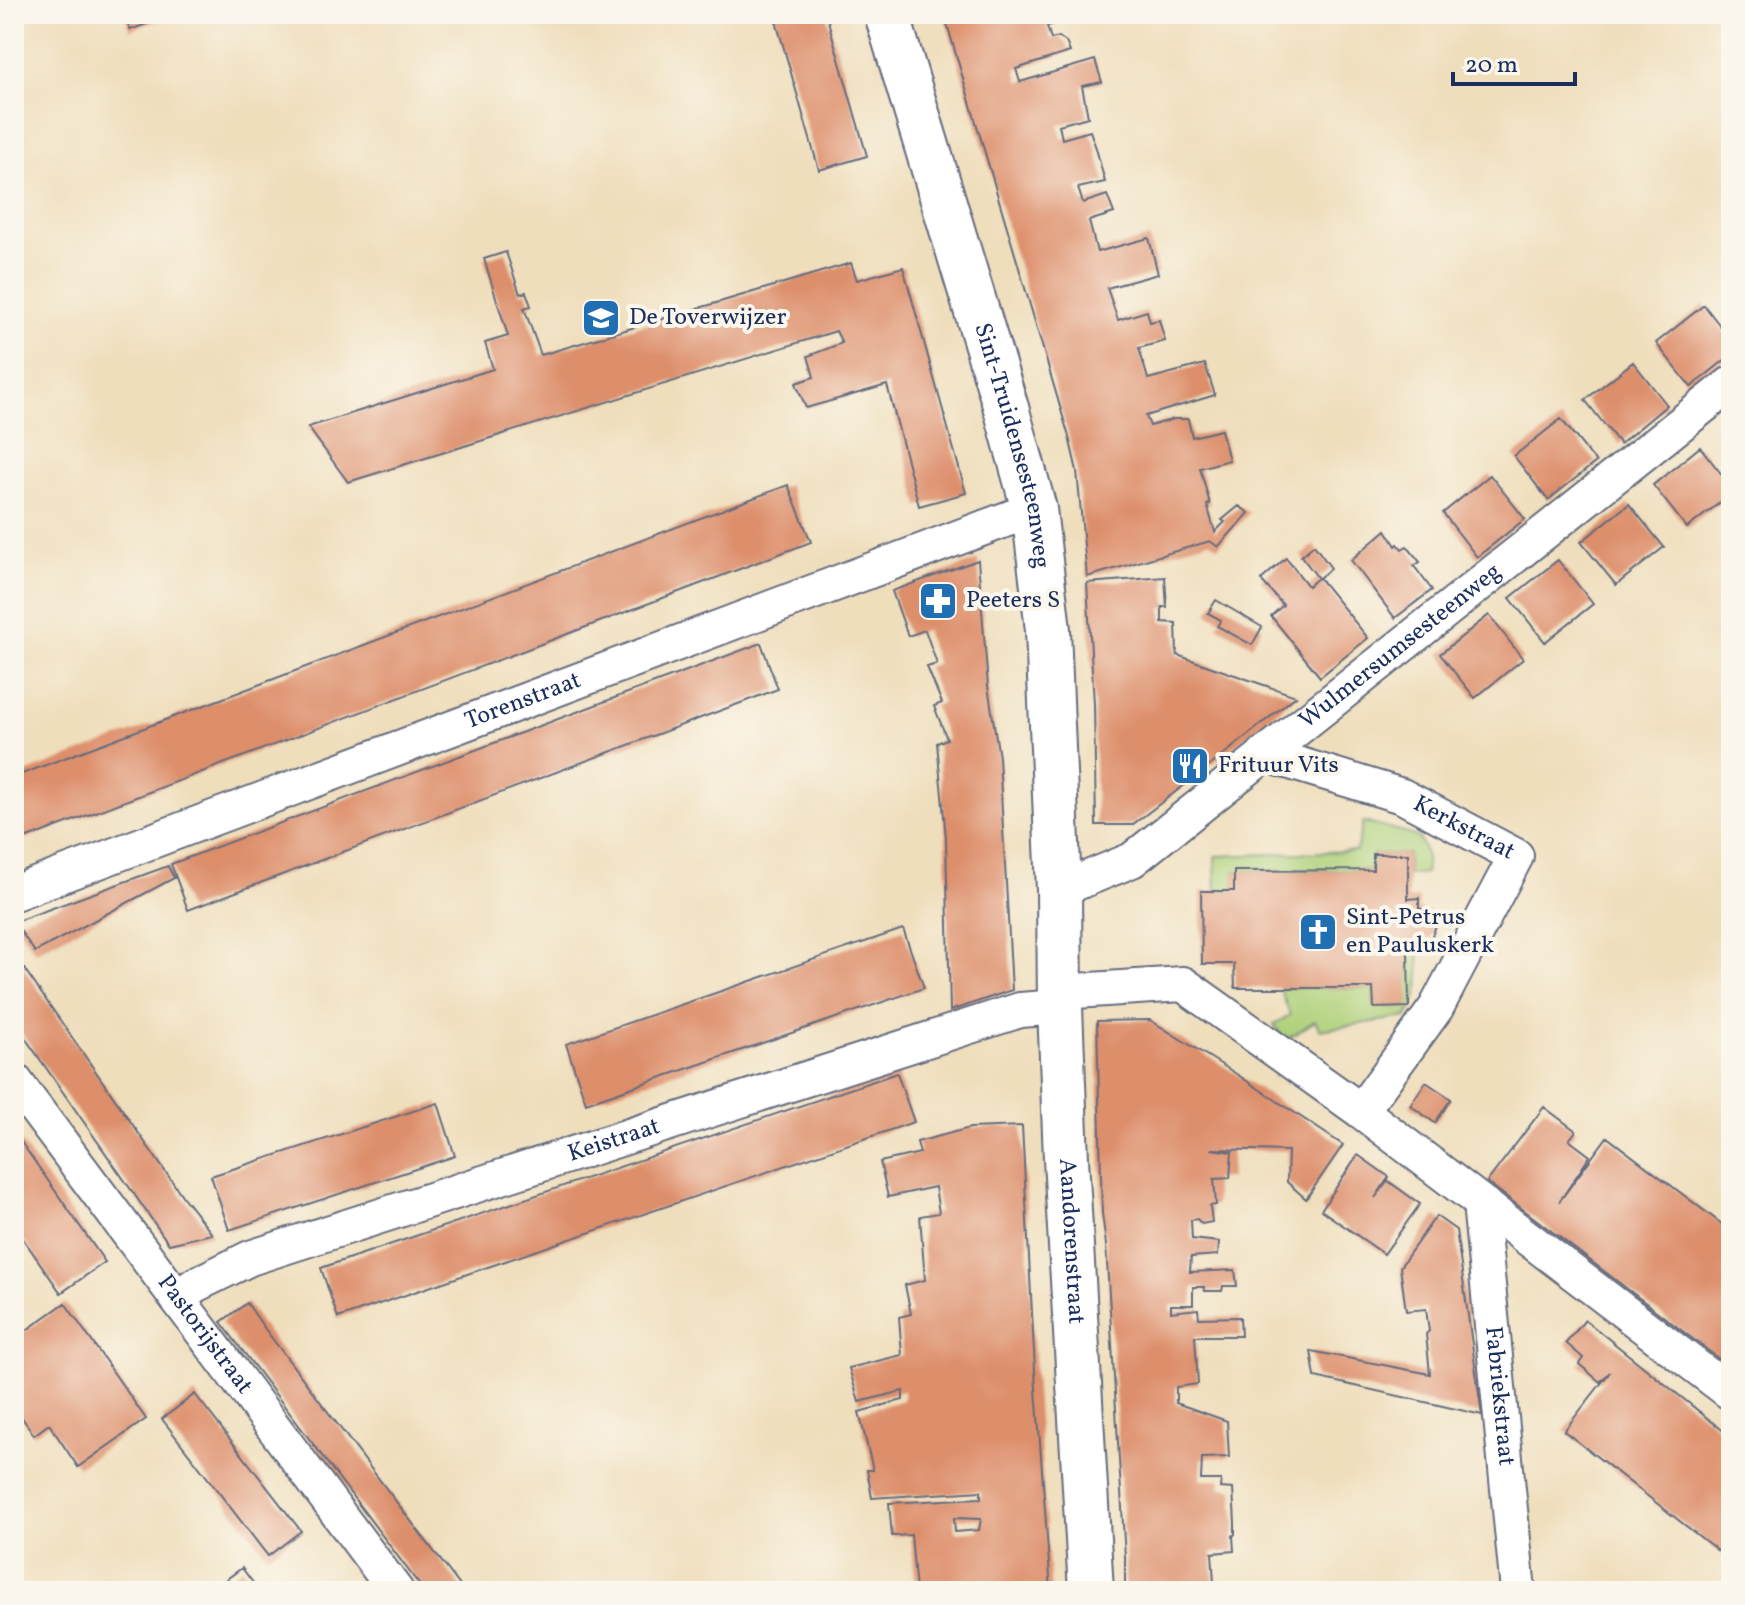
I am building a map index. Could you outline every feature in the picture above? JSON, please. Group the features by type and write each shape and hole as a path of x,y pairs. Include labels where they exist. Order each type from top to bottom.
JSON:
{"main road":[{"name":"Sint-Truidensesteenweg","path":"887,14 1034,509 1048,630 1059,890"},
{"name":"Aandorenstraat","path":"1059,890 1066,1174 1091,1591"}],"street":[{"name":"Wulmersumsesteenweg","path":"1059,890 1132,860 1731,384"},
{"name":"Torenstraat","path":"14,893 1034,509"},
{"name":"Kerkstraat","path":"1264,754 1402,796 1516,856 1436,1008 1361,1111"},
{"path":"1060,1000 1183,984 1361,1111 1731,1393"},
{"name":"Keistraat","path":"177,1298 195,1285 250,1258 1020,1010 1060,1000"},
{"name":"Pastorijstraat","path":"14,1080 396,1591"},
{"name":"Fabriekstraat","path":"1480,1203 1518,1591"}],"green space":[{"path":"1363,822 1419,838 1425,855 1425,873 1408,875 1408,854 1373,854 1373,870 1235,871 1234,891 1216,891 1215,856 1356,851"},
{"path":"1408,950 1419,950 1419,977 1416,1000 1407,1017 1320,1030 1315,1021 1284,1041 1274,1024 1290,1015 1280,988 1373,988 1374,1007 1408,1007"}],"building":[{"path":"124,14 175,14 130,30"},
{"path":"774,14 826,14 867,156 819,170"},
{"path":"944,14 1064,14 1066,21 1047,26 1051,39 1059,37 1066,42 1070,52 1016,69 1020,82 1095,60 1102,82 1082,86 1088,117 1059,125 1062,139 1090,131 1096,148 1105,182 1078,188 1083,203 1107,195 1114,213 1089,221 1097,252 1149,238 1158,274 1107,288 1118,320 1147,311 1150,322 1159,320 1165,341 1139,348 1148,379 1205,364 1215,395 1146,416 1150,426 1174,419 1188,419 1192,437 1221,430 1229,460 1200,468 1215,532 1225,522 1222,520 1239,506 1249,513 1218,547 1210,541 1087,577 1077,471 1069,437"},
{"path":"506,252 520,294 526,292 531,306 524,308 541,355 851,263 857,280 903,267 966,493 919,506 887,385 806,408 796,383 814,377 808,356 842,343 836,331 348,482 308,427 493,369 485,343 508,336 484,259"},
{"path":"1704,305 1731,340 1731,355 1691,387 1656,343"},
{"path":"1633,362 1667,405 1620,444 1585,400"},
{"path":"1561,419 1596,462 1548,500 1514,456"},
{"path":"1700,447 1731,486 1731,494 1687,528 1653,485"},
{"path":"1490,475 1525,519 1477,557 1443,513"},
{"path":"788,485 811,542 14,843 14,777"},
{"path":"1629,504 1664,547 1616,585 1581,542"},
{"path":"1386,530 1396,546 1398,544 1402,549 1407,546 1420,562 1414,566 1432,590 1395,618 1351,560"},
{"path":"1314,545 1331,568 1319,578 1368,638 1320,677 1271,616 1283,605 1261,580 1286,558 1308,586 1318,578 1301,556"},
{"path":"978,560 988,686 999,757 1012,990 950,1011 946,838 937,743 947,739 934,706 942,703 927,667 937,664 925,630 908,636 892,591"},
{"path":"1558,560 1593,604 1545,642 1510,598"},
{"path":"1165,577 1167,607 1162,607 1162,622 1176,623 1177,655 1296,696 1132,825 1096,825 1094,704 1087,583"},
{"path":"1216,600 1262,627 1252,645 1217,626 1221,620 1208,613"},
{"path":"1489,615 1523,659 1475,698 1440,654"},
{"path":"761,643 778,689 188,910 171,864"},
{"name":"Sint-Petrus en Pauluskerk","path":"1373,854 1408,854 1408,899 1419,898 1419,908 1431,913 1436,926 1431,938 1419,943 1419,950 1408,950 1409,1007 1374,1008 1373,988 1235,988 1234,964 1202,964 1201,891 1234,891 1234,871 1373,870"},
{"path":"168,866 174,878 35,952 14,922"},
{"path":"903,929 924,988 586,1103 566,1044"},
{"path":"14,954 212,1234 169,1244 14,1022"},
{"path":"1150,1020 1343,1145 1306,1199 1287,1182 1288,1151 1211,1149 1232,1152 1230,1178 1214,1179 1216,1205 1210,1206 1212,1222 1202,1224 1197,1219 1191,1220 1192,1239 1219,1242 1218,1255 1191,1257 1190,1272 1235,1270 1237,1286 1223,1286 1222,1291 1193,1287 1193,1305 1171,1305 1171,1312 1198,1309 1199,1318 1240,1317 1241,1336 1195,1336 1198,1384 1176,1387 1176,1403 1227,1421 1229,1457 1202,1458 1201,1480 1221,1480 1220,1488 1233,1489 1234,1551 1212,1553 1214,1582 1208,1591 1125,1591 1102,1213 1097,1021"},
{"path":"897,1073 914,1122 338,1318 321,1268"},
{"path":"1426,1082 1451,1099 1435,1123 1410,1105"},
{"path":"438,1103 455,1156 229,1230 211,1176"},
{"path":"1544,1107 1576,1131 1569,1140 1590,1156 1559,1202 1607,1137 1731,1231 1731,1368 1487,1182"},
{"path":"1022,1126 1051,1591 916,1591 911,1535 892,1536 889,1503 981,1498 981,1491 872,1498 867,1470 873,1470 859,1412 903,1400 903,1391 859,1402 849,1368 902,1355 899,1317 911,1314 905,1285 925,1280 920,1216 939,1213 935,1187 888,1197 880,1162 920,1153 917,1142 970,1128","holes":["954,1518 981,1519 979,1530 955,1532"]},
{"path":"14,1132 105,1262 61,1293 14,1226"},
{"path":"1358,1155 1389,1177 1375,1198 1388,1181 1420,1204 1384,1254 1321,1210"},
{"path":"1436,1216 1456,1230 1482,1415 1315,1377 1311,1351 1430,1374 1426,1309 1406,1311 1400,1267"},
{"path":"65,1303 146,1419 78,1467 49,1424 34,1435 14,1406 14,1390 22,1385 14,1374 14,1339"},
{"path":"247,1303 464,1591 424,1591 221,1322"},
{"path":"1585,1320 1731,1437 1731,1561 1564,1431 1610,1372 1600,1382 1579,1364 1583,1358 1566,1343"},
{"path":"195,1394 301,1531 268,1556 162,1419"},
{"path":"242,1568 259,1591 210,1591"}],"place":[{"name":"De Toverwijzer","path":"601,318"},
{"name":"Peeters S","path":"938,601"},
{"name":"Frituur Vits","path":"1190,766"},
{"name":"Sint-Petrus en Pauluskerk","path":"1318,932"}]}
